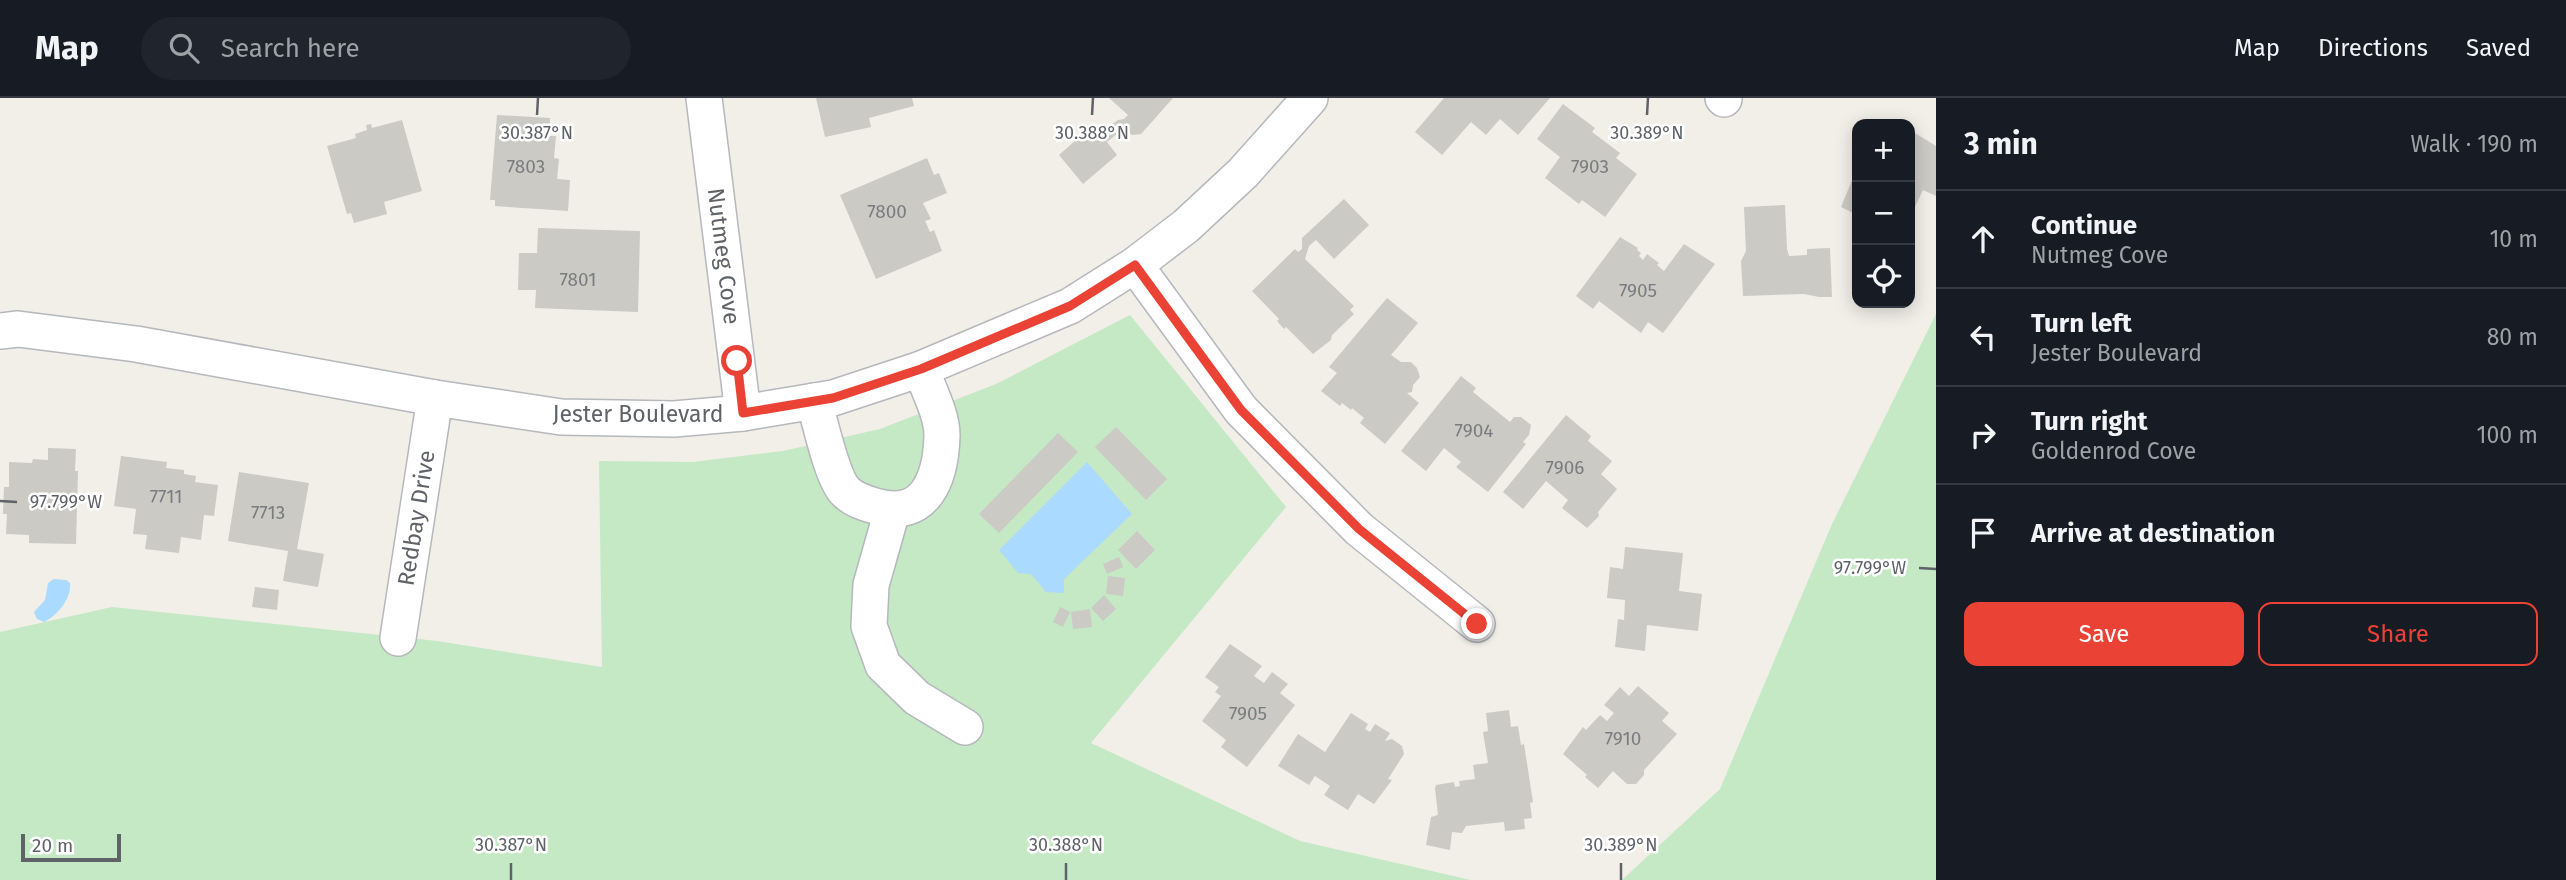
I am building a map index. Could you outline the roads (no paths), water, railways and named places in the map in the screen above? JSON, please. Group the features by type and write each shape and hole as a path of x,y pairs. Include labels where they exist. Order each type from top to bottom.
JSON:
{"street":[{"name":"Nutmeg Cove","path":"704,98 743,413"},
{"name":"Jester Boulevard","path":"0,331 18,329 136,344 435,398 561,417 674,419 743,413 833,398 921,369 1070,306 1135,265 1186,226 1243,173 1310,98"},
{"path":"1135,265 1241,410 1359,529 1477,624"},
{"path":"814,401 833,466 845,491 862,502 892,511 910,507 929,493 940,465 942,432 921,369"},
{"name":"Redbay Drive","path":"398,638 435,398"},
{"path":"892,511 871,585 869,626 883,665 917,698 965,727"}],"water":[{"path":"1087,462 1132,514 1064,579 1064,593 1046,592 1031,574 1018,573 999,550"},
{"path":"54,579 70,583 69,595 63,606 44,622 37,619 34,612 45,600 48,583"}]}
